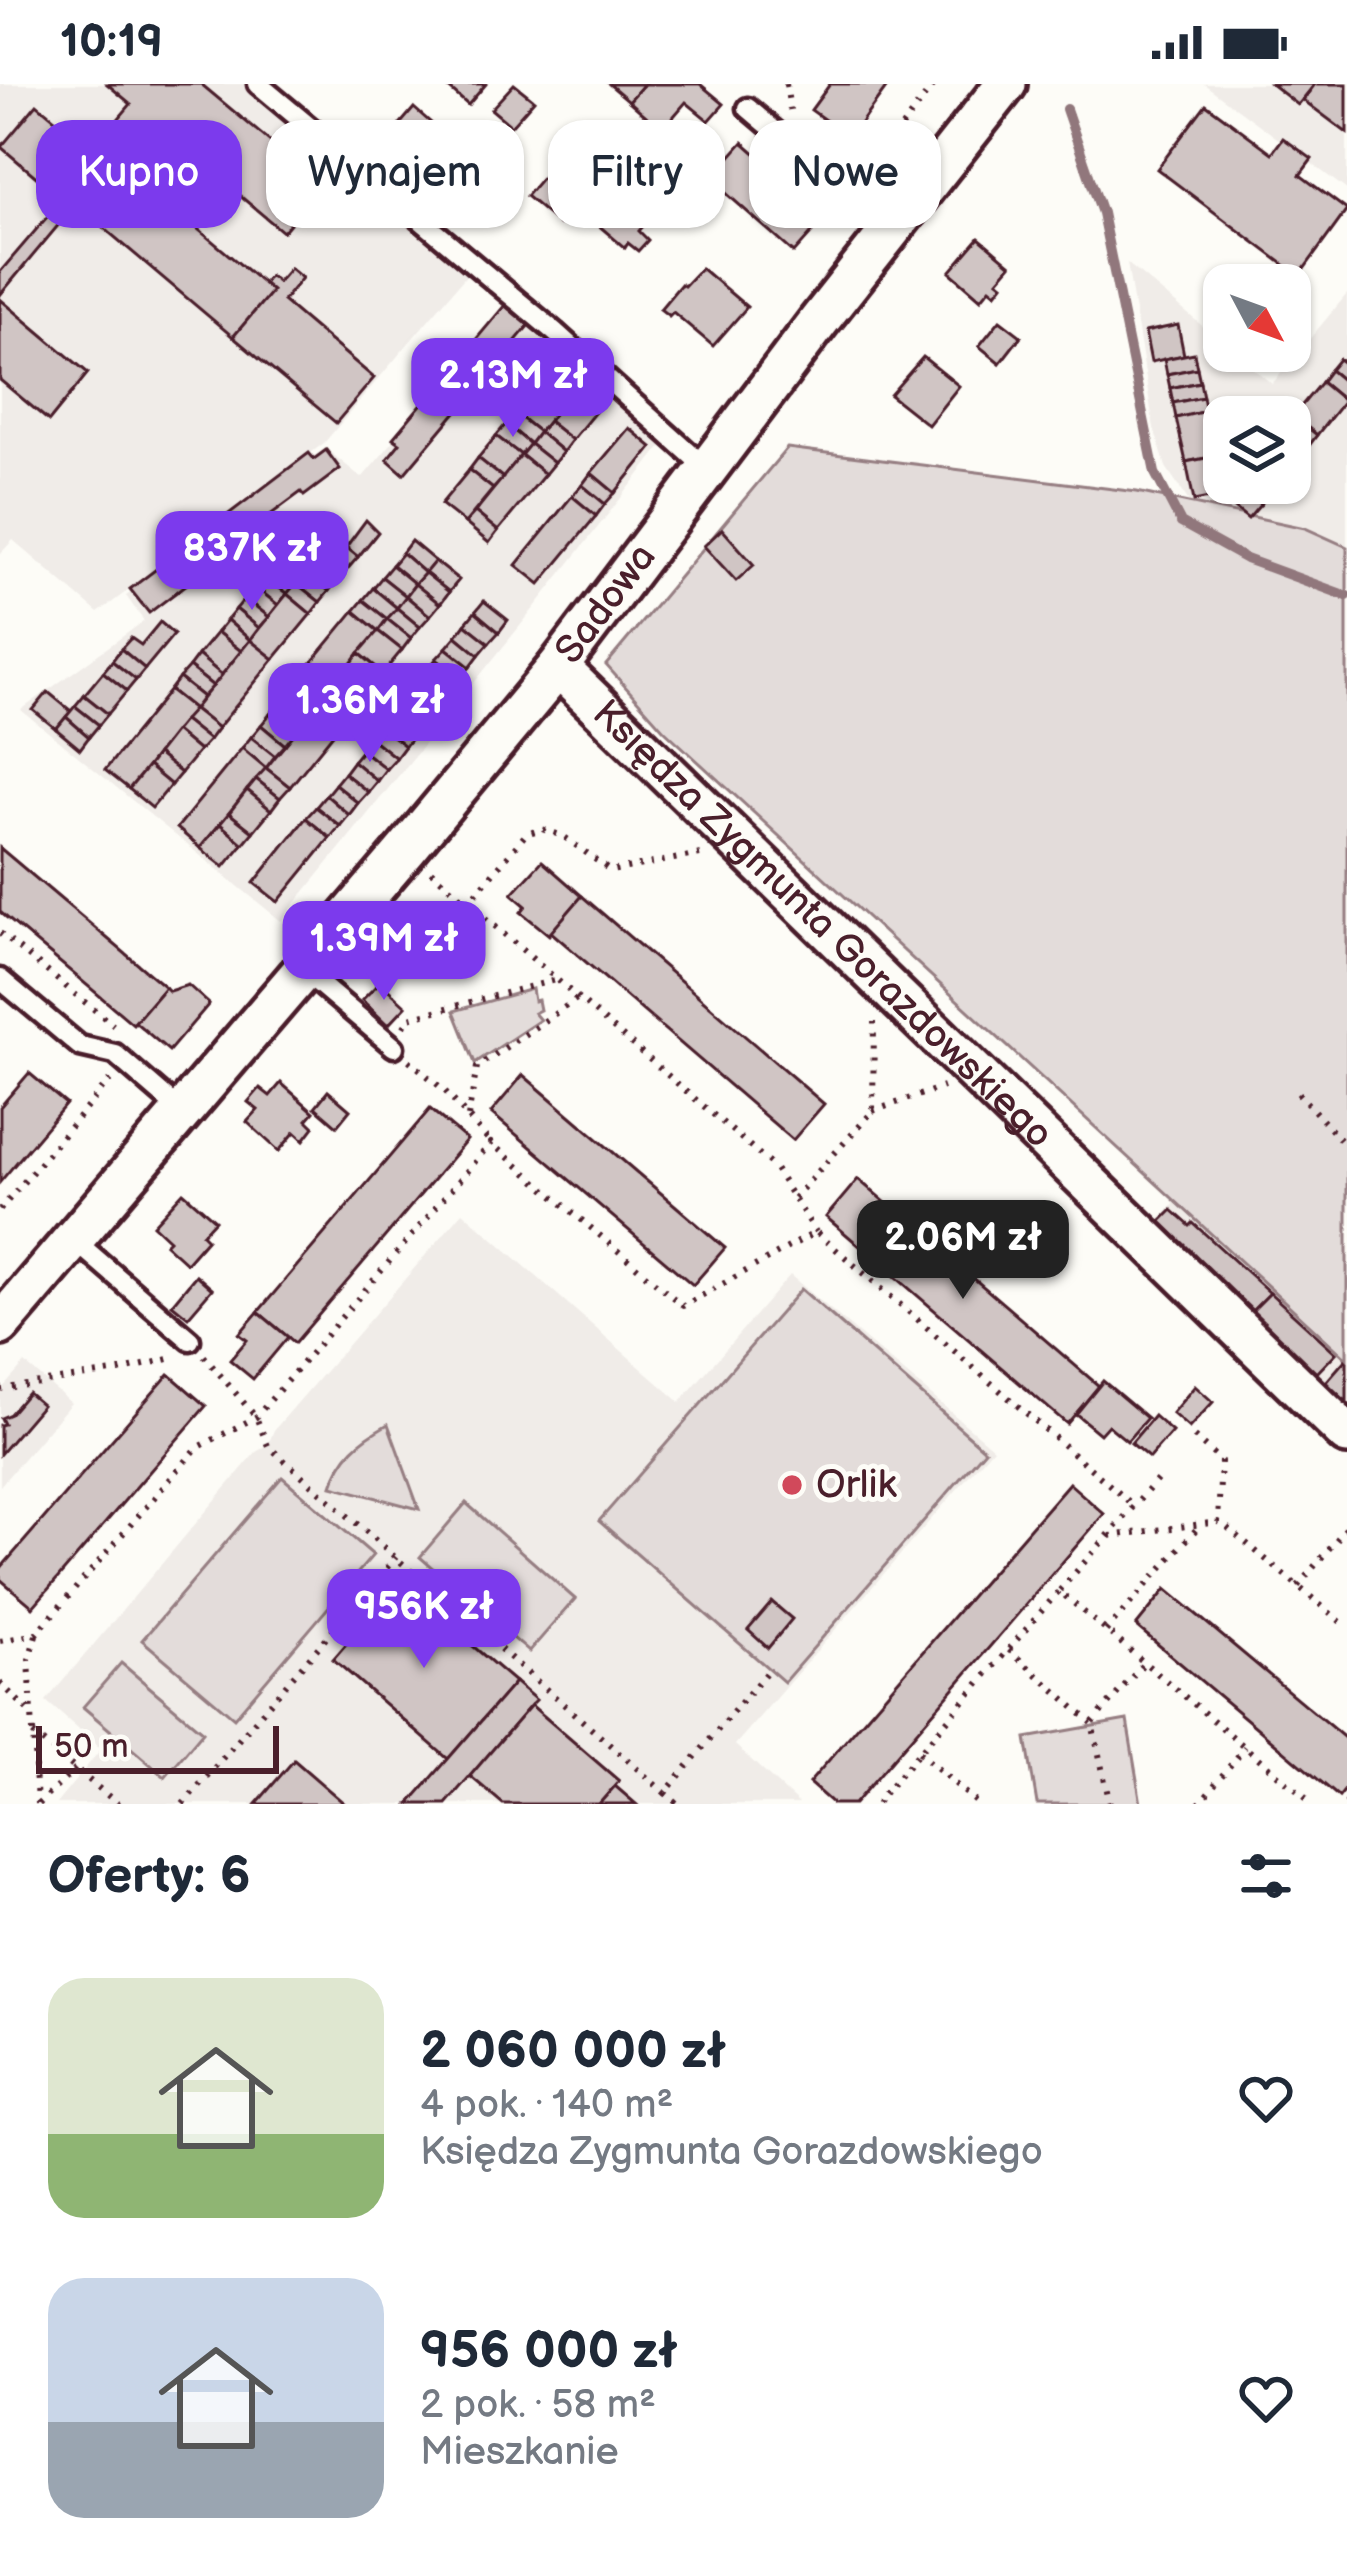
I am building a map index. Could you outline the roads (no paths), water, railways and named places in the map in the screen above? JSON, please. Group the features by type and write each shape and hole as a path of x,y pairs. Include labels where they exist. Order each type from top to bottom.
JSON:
{"street":[{"name":"Sadowa","path":"0,1324 558,667 1006,84"},
{"name":"Księdza Zygmunta Gorazdowskiego","path":"558,667 1347,1434"}],"lane":[{"path":"258,84 554,332 707,469"},
{"path":"748,108 891,229"},
{"path":"303,970 394,1048"},
{"path":"0,979 80,1046 115,1054 182,1112"},
{"path":"73,1239 195,1345"}],"waterway":[{"path":"1066,109 1102,213 1155,473 1181,523 1246,559 1347,596"}],"place":[{"name":"Orlik","path":"792,1485"}]}
